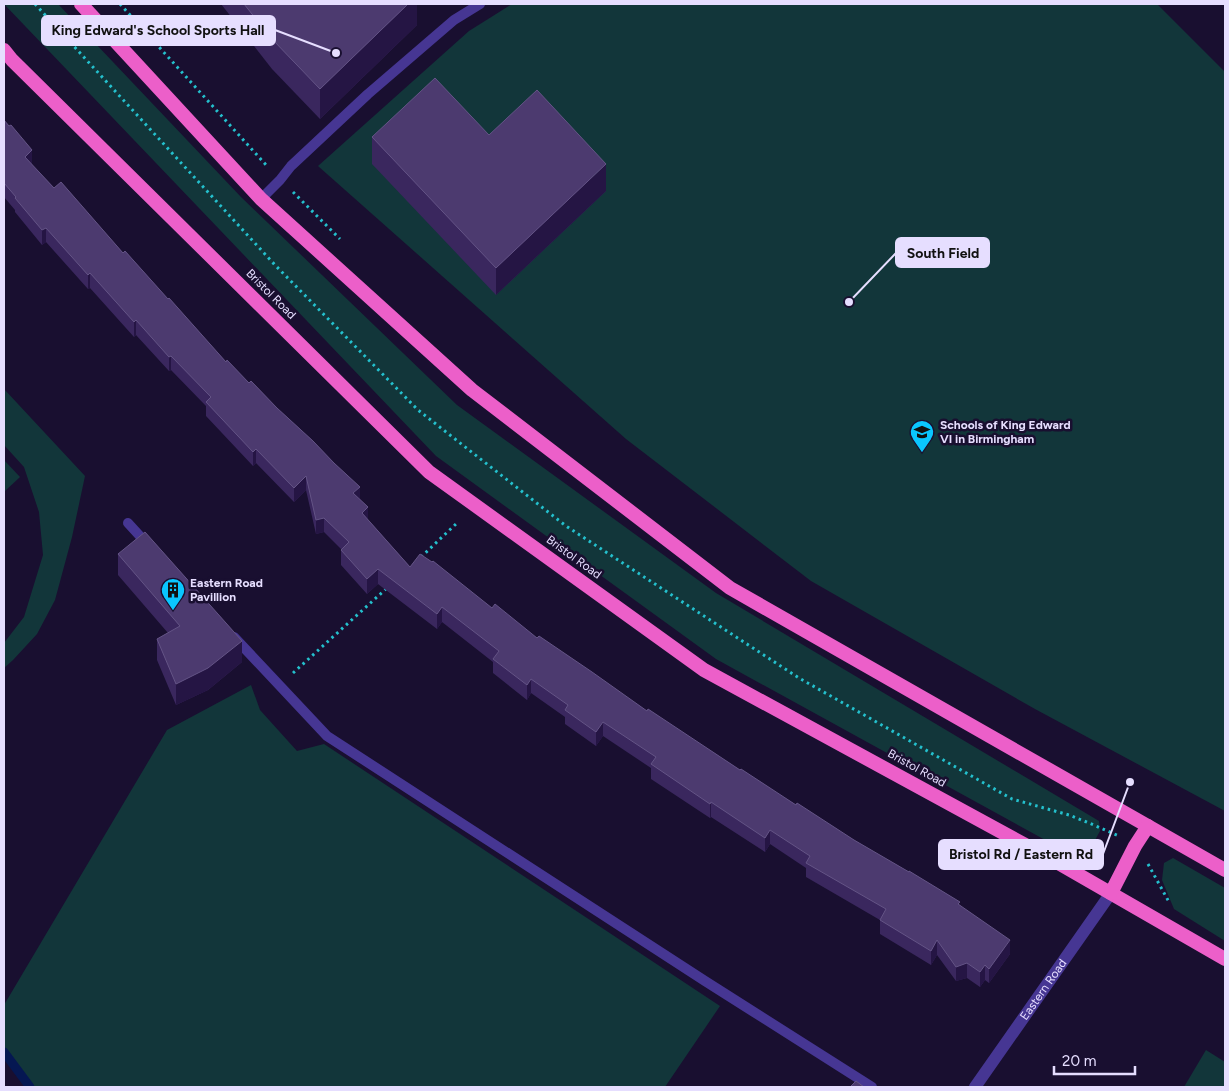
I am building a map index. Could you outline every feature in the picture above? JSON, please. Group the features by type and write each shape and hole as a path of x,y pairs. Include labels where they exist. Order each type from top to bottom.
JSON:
{"highway":[{"path":"81,4 260,199 472,390 730,588 1225,870"},
{"name":"Bristol Road","path":"4,50 40,88 429,472 704,670 1053,860 1225,958"},
{"path":"1110,893 1148,826"}],"street":[{"name":"Eastern Road","path":"975,1087 1110,893"}],"lane":[{"path":"260,199 280,180 291,166 368,94 454,20 480,4"},
{"path":"128,523 154,552"},
{"path":"227,629 327,736 696,976 872,1087"}],"path":[{"path":"120,4 280,180 342,242"},
{"path":"415,562 458,523"},
{"path":"280,685 393,582"}],"green space":[{"path":"4,4 58,4 241,197 457,405 716,593 1099,821 1100,831 1088,853 1058,847 716,659 436,456"},
{"name":"Schools of King Edward VI in Birmingham","path":"512,4 1157,4 1225,72 1225,811 1035,709 811,581 626,439 318,166 469,31"},
{"path":"4,389 85,476 72,537 55,600 37,634 4,668 4,643 24,617 43,555 39,512 24,467 4,445"},
{"path":"4,460 20,477 4,492"},
{"path":"251,685 260,710 297,751 324,744 720,1006 665,1087 30,1087 4,1052 4,1005 167,730"},
{"path":"1173,858 1225,888 1225,941 1174,909 1162,880 1164,863"},
{"path":"1206,1050 1225,1062 1225,1087 1184,1087"}],"building":[{"path":"244,4 408,4 320,89 272,39"},
{"path":"435,78 489,135 537,90 606,164 496,268 372,137"},
{"path":"4,120 9,126 11,125 32,150 25,157 54,188 61,182 123,253 125,251 226,362 227,360 249,383 251,381 360,487 353,493 368,507 362,513 410,567 420,554 433,561 492,608 495,604 537,638 539,636 647,711 648,709 796,805 797,803 854,840 960,902 958,904 1010,940 989,969 985,965 980,972 967,963 956,967 937,940 931,951 880,920 886,909 806,863 810,856 770,830 765,838 651,764 656,757 603,722 596,732 565,710 568,705 531,679 527,685 493,659 499,651 442,607 437,614 378,569 367,579 341,550 349,542 324,518 316,520 306,476 294,488 256,449 253,452 206,402 211,397 171,356 169,357 136,320 134,322 90,273 88,275 46,228 42,230 15,198 4,183"},
{"name":"Eastern Road Pavillion","path":"145,532 242,641 208,668 176,684 157,639 180,626 118,554"},
{"path":"856,1081 864,1087 850,1087"}],"waterway":[{"path":"4,1052 30,1087"}],"place":[{"name":"King Edward's School Sports Hall","path":"336,53"},
{"name":"South Field","path":"849,302"},
{"name":"Schools of King Edward VI in Birmingham","path":"922,453"},
{"name":"Eastern Road Pavillion","path":"173,611"},
{"name":"Bristol Rd / Eastern Rd","path":"1130,782"}]}
